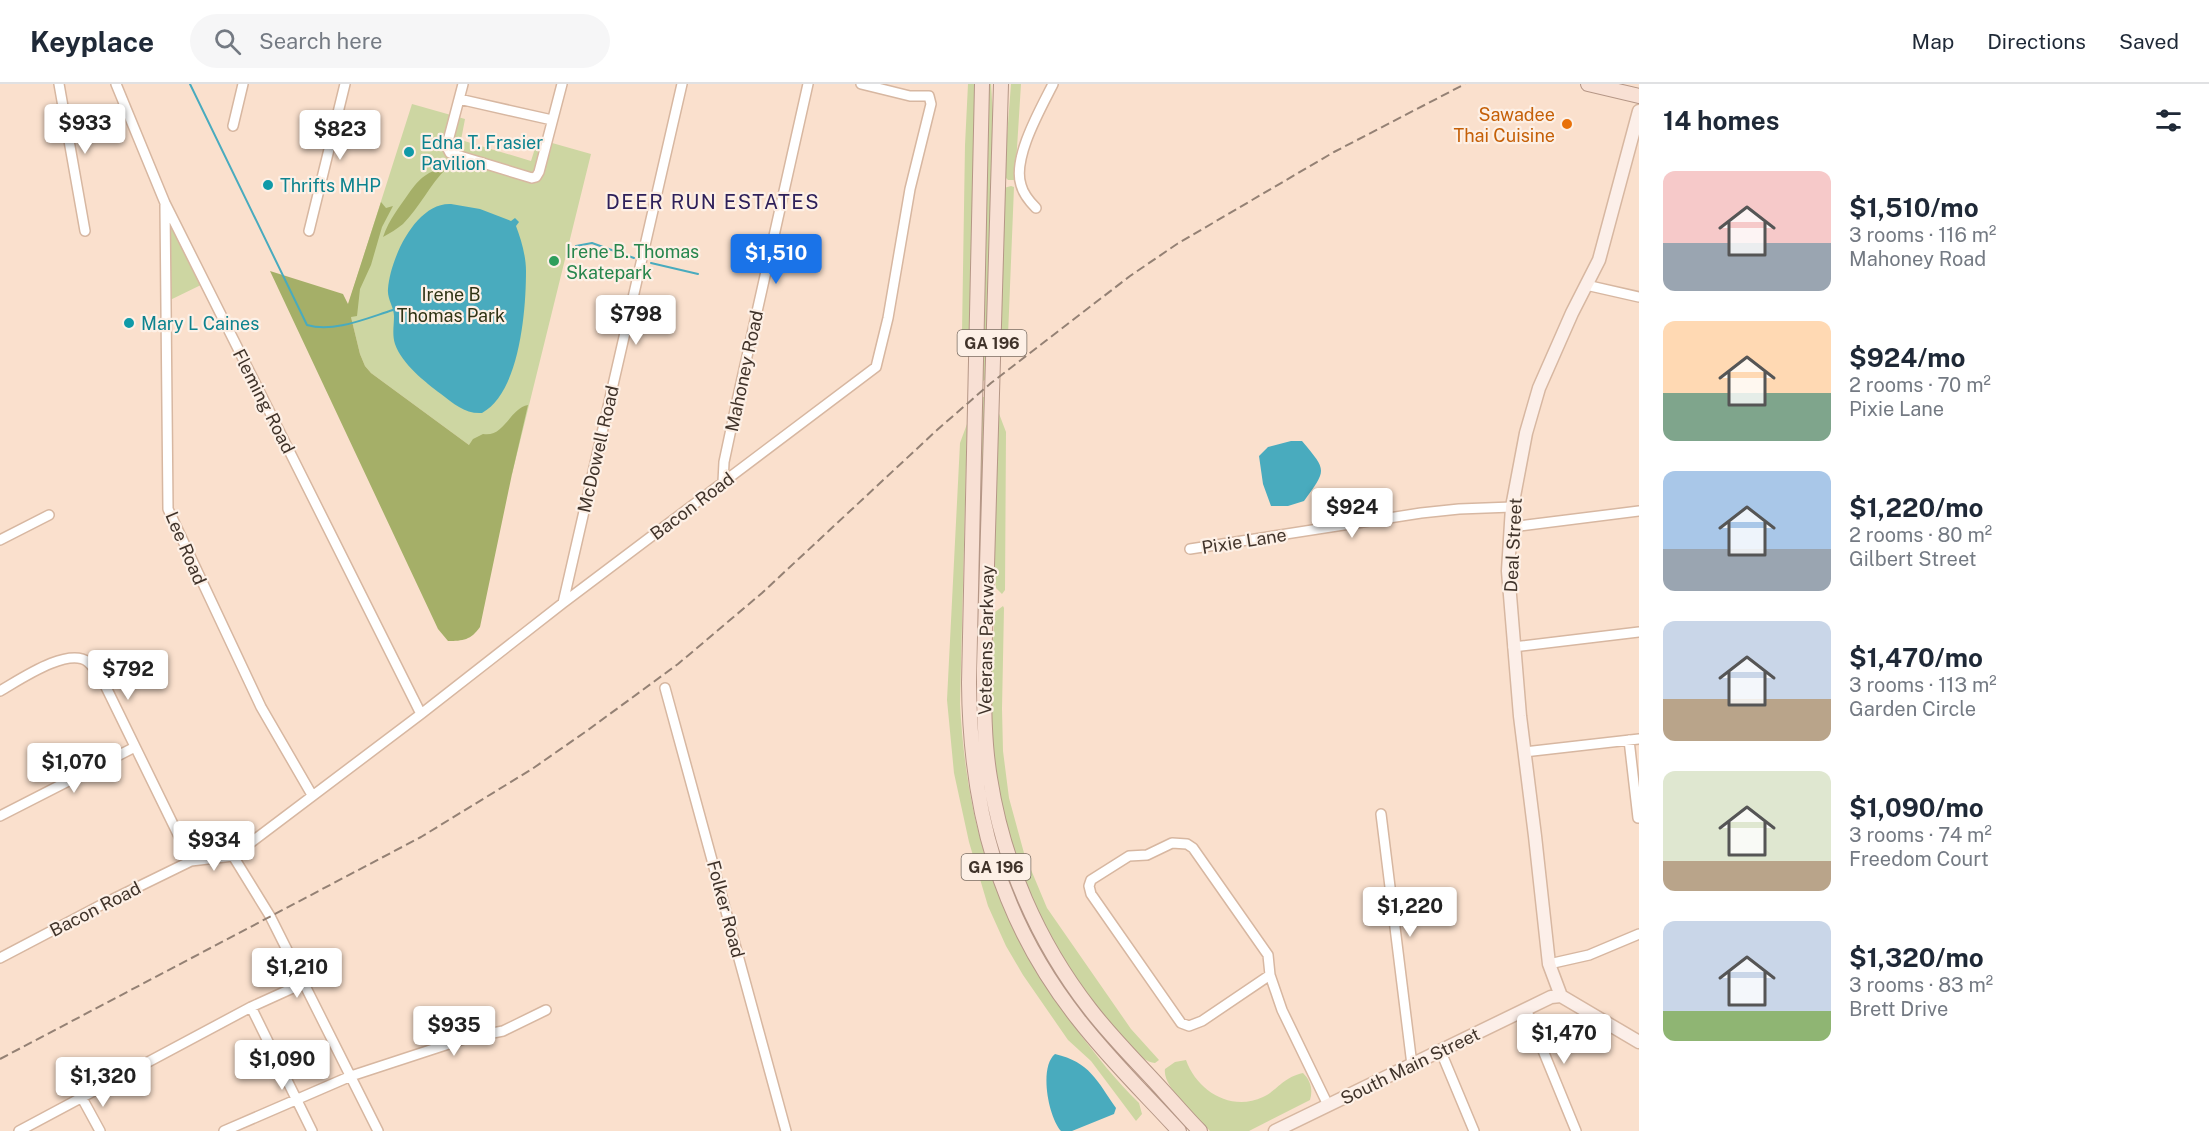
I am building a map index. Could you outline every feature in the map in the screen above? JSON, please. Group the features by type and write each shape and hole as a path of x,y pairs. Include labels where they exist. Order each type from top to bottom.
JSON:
{"main road":[{"name":"Veterans Parkway","path":"982,84 969,683 969,730 979,805 1000,878 1019,924 1041,965 1091,1036 1179,1131"},
{"name":"Veterans Parkway","path":"1001,84 984,676 984,729 994,802 1006,849 1023,895 1044,939 1065,974 1103,1026 1200,1131"},
{"path":"1588,84 1639,96"}],"street":[{"path":"59,84 86,231"},
{"name":"Fleming Road","path":"116,84 165,203 421,714"},
{"path":"233,126 243,84"},
{"path":"309,231 345,84"},
{"path":"463,84 448,141 447,147 450,153 532,178 536,177 539,172 562,84"},
{"name":"McDowell Road","path":"563,603 682,84"},
{"name":"Mahoney Road","path":"723,482 724,462 807,84"},
{"name":"Bacon Road","path":"0,958 100,905 191,861 233,856 876,367 888,318 910,189 932,104 929,96 910,96 861,84"},
{"path":"1036,208 1020,184 1022,154 1053,84"},
{"path":"459,99 552,120"},
{"name":"Deal Street","path":"1561,996 1549,964 1513,647 1508,571 1512,507 1526,433 1539,388 1599,260 1639,111"},
{"name":"Lee Road","path":"165,203 168,509 261,707 312,795"},
{"path":"1586,285 1639,297"},
{"name":"Pixie Lane","path":"1190,549 1421,513 1512,507"},
{"path":"1511,527 1639,511"},
{"path":"0,540 49,515"},
{"path":"1513,647 1639,632"},
{"path":"0,691 50,664 74,657 87,661 103,681 191,861"},
{"name":"Folker Road","path":"665,688 786,1131"},
{"path":"1524,752 1634,740 1638,818"},
{"path":"0,816 135,747"},
{"path":"1381,814 1412,1065"},
{"path":"1270,975 1202,1021 1189,1026 1181,1023 1091,894 1089,886 1096,876 1129,856 1147,855 1172,843 1187,844 1193,848 1268,955 1270,975 1282,1010 1328,1105"},
{"path":"233,856 270,916 378,1131"},
{"path":"1549,964 1589,955 1639,934"},
{"path":"19,1131 251,1007 304,983"},
{"path":"1561,996 1639,1042"},
{"name":"South Main Street","path":"1275,1131 1442,1052 1551,997 1561,996"},
{"path":"251,1007 312,1131"},
{"path":"1526,1009 1576,1131"},
{"path":"224,1131 351,1076 467,1038 502,1031 546,1010"},
{"path":"1442,1052 1474,1131"},
{"path":"82,1098 100,1131"}],"green space":[{"path":"968,84 975,84 969,352 962,333"},
{"path":"986,84 991,84 994,132 986,379 981,381"},
{"path":"1011,84 1021,84 1015,180 1008,180 1004,176"},
{"name":"Irene B Thomas Park","path":"412,104 465,119 461,140 531,161 538,139 591,154 512,474 503,470 371,373 360,354 348,305"},
{"path":"447,168 403,224 383,237 394,214 417,183 430,173"},
{"path":"1014,187 1008,336 1007,342 998,354 1004,188"},
{"path":"381,202 386,208 393,206 382,227 371,265 360,289 357,316 351,317 365,366 371,373 469,445 473,439 483,434 496,432 516,411 528,405 480,627 473,635 462,640 448,641 438,629 270,271 343,294 348,304"},
{"path":"171,215 205,283 166,302 166,216"},
{"path":"985,397 983,510 980,511 978,487 981,399"},
{"path":"998,411 1006,432 1005,590 1002,594 996,588 993,545"},
{"path":"967,424 960,704 970,794 980,836 992,876 1027,953 1077,1030 1114,1077 1139,1103 1142,1114 1136,1121 1091,1061 1068,1040 1023,975 1006,946 988,906 969,842 954,773 947,700 960,443"},
{"path":"1003,606 1003,751 1009,798 1024,853 1047,908 1131,1029 1159,1060 1155,1063 1142,1057 1127,1044 1079,983 1040,915 1011,842 994,766 990,726 990,683 995,612"},
{"path":"973,683 976,683 978,708 1012,883 1131,1064 1129,1066 1104,1043 1071,1002 1028,932 1007,883 978,778"},
{"path":"1186,1060 1198,1081 1217,1096 1227,1100 1251,1101 1263,1097 1290,1078 1303,1073 1311,1086 1310,1100 1249,1131 1210,1131 1174,1093 1166,1076 1165,1069 1175,1062"}],"water":[{"path":"451,204 480,209 511,221 515,218 519,222 516,226 525,259 526,287 522,328 513,369 495,402 482,413 460,408 428,384 403,359 394,340 394,313 388,289 400,248 416,222 427,212 438,206"},
{"path":"1291,441 1302,441 1320,465 1320,476 1304,501 1288,506 1271,506 1263,484 1259,456 1268,447"},
{"path":"1055,1054 1077,1062 1092,1074 1116,1108 1114,1114 1072,1131 1061,1131 1052,1114 1046,1080 1050,1060"}],"waterway":[{"path":"190,84 307,325 339,326 393,310"},
{"path":"576,246 592,243 634,258"},
{"path":"651,263 698,274"}],"railway":[{"path":"0,1059 421,837 532,769 678,664 762,593 937,430 991,383 1130,276 1177,244 1334,152 1465,84"}],"place":[{"name":"Sawadee Thai Cuisine","path":"1567,124"},
{"name":"Edna T. Frasier Pavilion","path":"409,152"},
{"name":"Thrifts MHP","path":"268,185"},
{"name":"Irene B. Thomas Skatepark","path":"554,261"},
{"name":"Mary L Caines","path":"129,323"}],"district":[{"name":"DEER RUN ESTATES","path":"713,202"}]}
